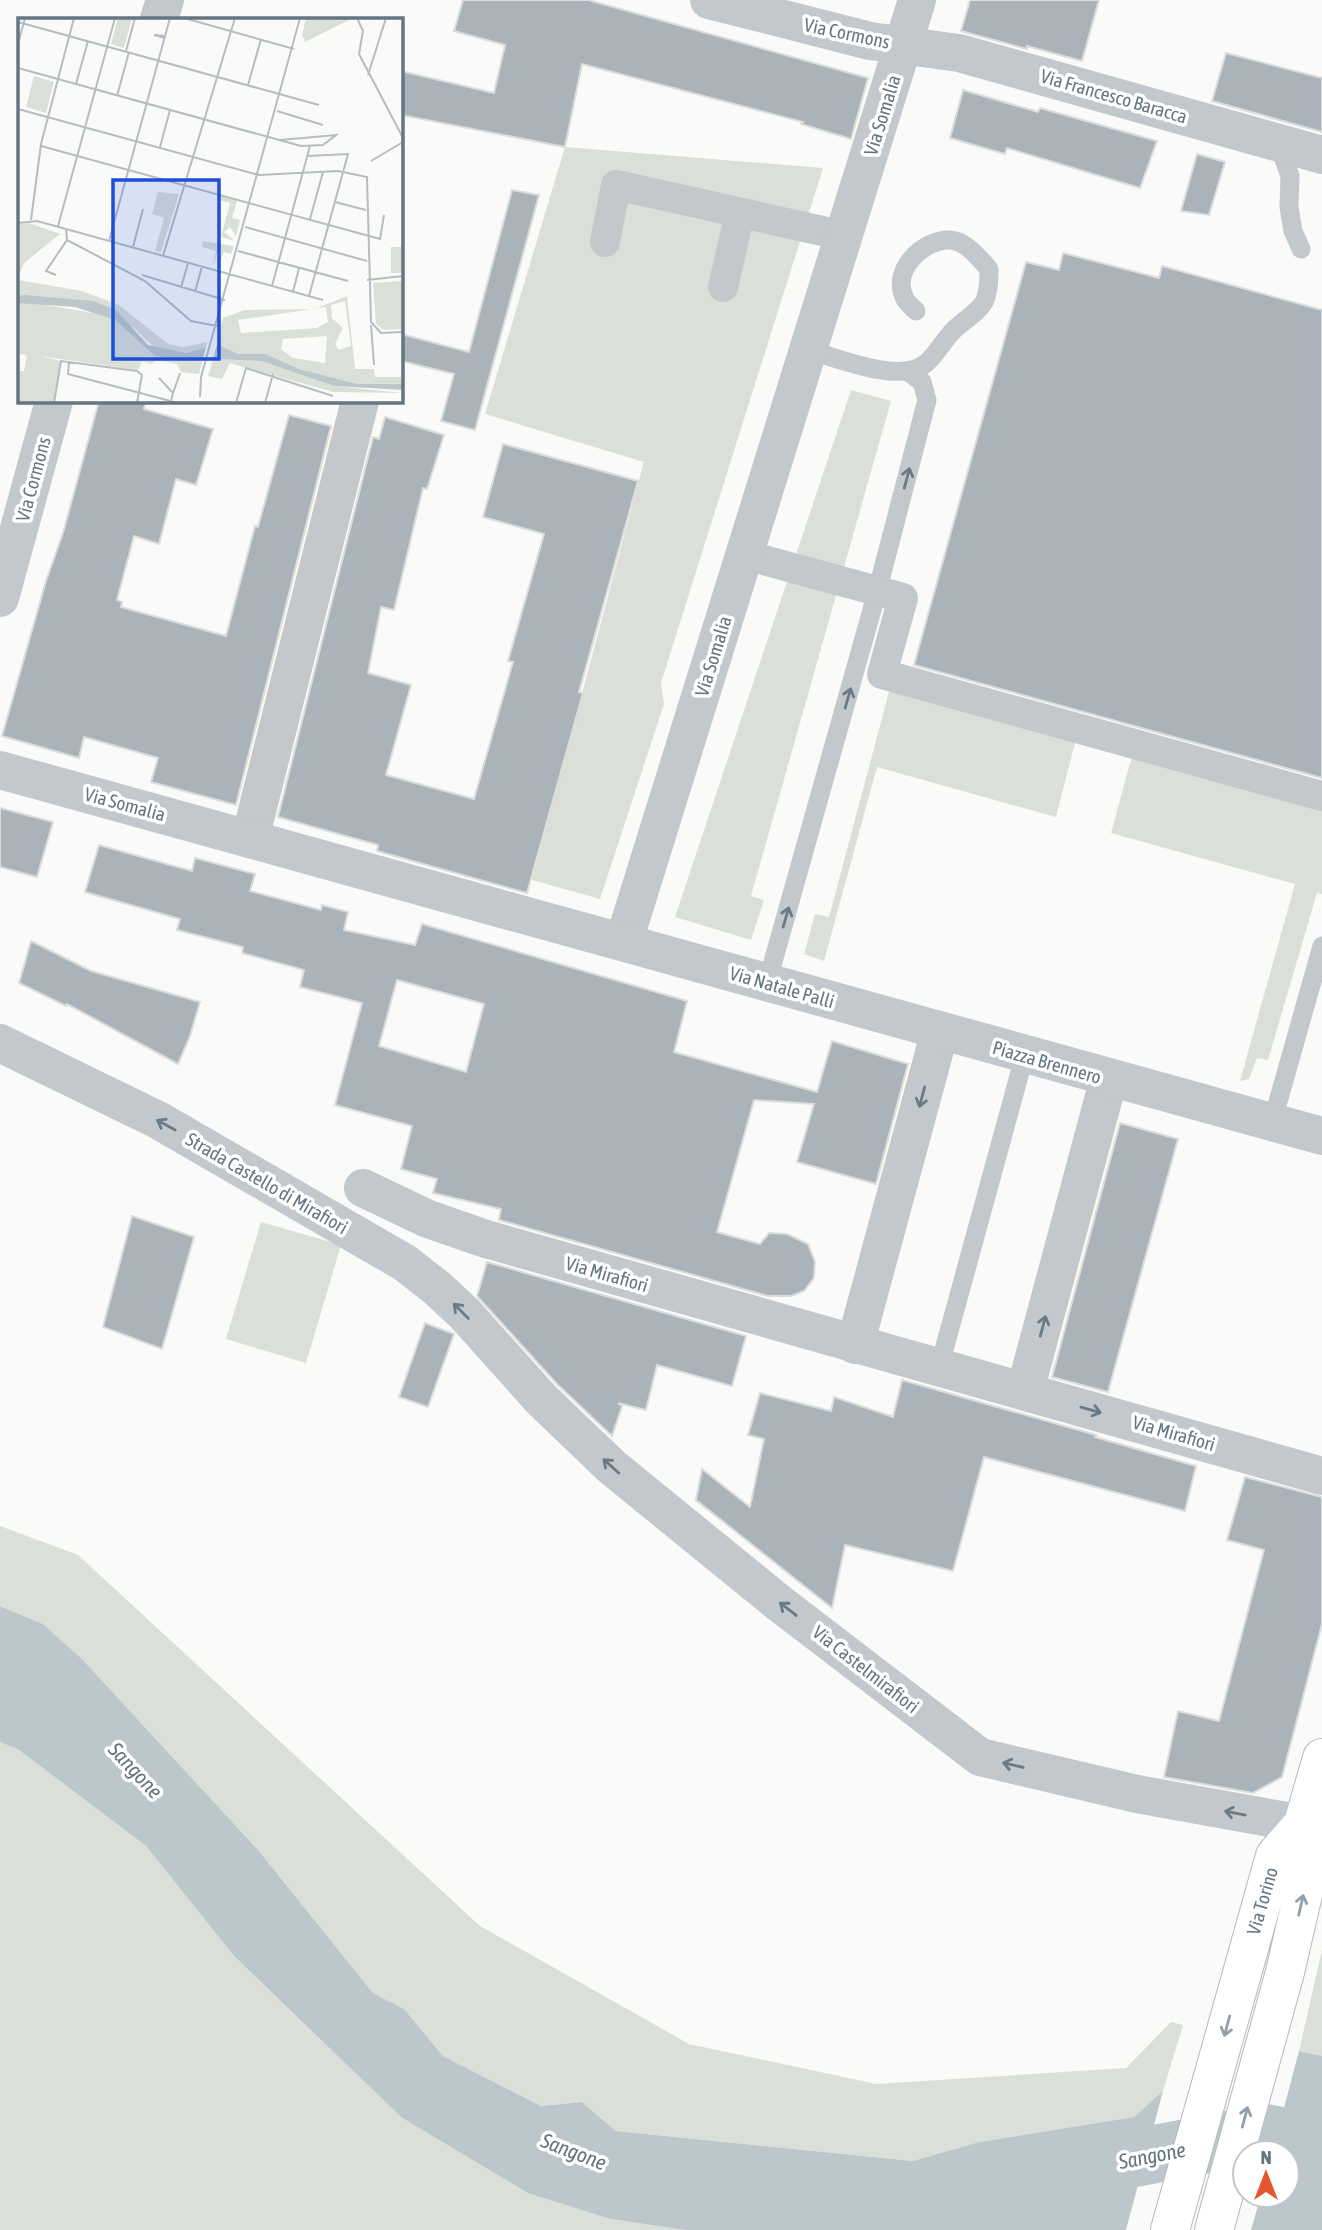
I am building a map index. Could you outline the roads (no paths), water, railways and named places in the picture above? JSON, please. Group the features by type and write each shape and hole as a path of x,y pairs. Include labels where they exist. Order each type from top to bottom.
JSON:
{"main road":[{"path":"1303,1824 1322,1758"},
{"name":"Via Torino","path":"1170,2230 1275,1856 1303,1824"},
{"name":"Via Torino","path":"1214,2230 1285,1972 1310,1864 1303,1824"}],"street":[{"path":"159,18 165,0"},
{"name":"Via Cormons","path":"709,0 870,41 904,44"},
{"name":"Via Somalia","path":"0,770 624,942 917,0"},
{"name":"Via Francesco Baracca","path":"904,44 959,52 1322,155"},
{"path":"605,242 616,186 845,236"},
{"path":"723,287 740,213"},
{"name":"Via Cormons","path":"0,598 54,402"},
{"path":"250,839 360,402"},
{"path":"745,555 903,598 881,674 1322,796"},
{"name":"Via Natale Palli","path":"624,942 940,1031"},
{"path":"940,1031 855,1345 1025,1391"},
{"name":"Piazza Brennero","path":"940,1031 1109,1077 1025,1391"},
{"name":"Strada Castello di Mirafiori","path":"0,1043 158,1120 405,1263 437,1288 508,1360"},
{"path":"1109,1077 1322,1136"},
{"name":"Via Mirafiori","path":"363,1188 428,1219 486,1239 855,1345"},
{"name":"Via Castelmirafiori","path":"508,1360 541,1399 612,1467 779,1602 979,1757 1137,1794 1303,1824"},
{"name":"Via Mirafiori","path":"1025,1391 1322,1476"}],"lane":[{"path":"1277,142 1290,176 1289,207 1293,231 1301,249"},
{"path":"809,350 866,367 907,371 925,364 942,342 976,313 989,294 989,269 971,250 951,240 926,246 907,262 902,282 904,298 916,311"},
{"path":"768,983 928,400 922,382 907,371"},
{"path":"1272,1122 1322,946"},
{"path":"939,1368 1025,1055"}],"water":[{"path":"0,1606 43,1624 82,1659 258,1850 373,1993 404,2009 443,2056 541,2106 582,2102 616,2131 913,2161 979,2142 1134,2117 1163,2091 1126,2230 685,2230 611,2219 528,2193 401,2117 234,1956 146,1846 19,1750 0,1742"},
{"path":"1299,2051 1322,2056 1322,2230 1251,2230 1257,2209 1301,2209 1301,2139 1276,2139"}],"waterway":[{"name":"Sangone","path":"1067,2171 1265,2133 1322,2145"}]}
